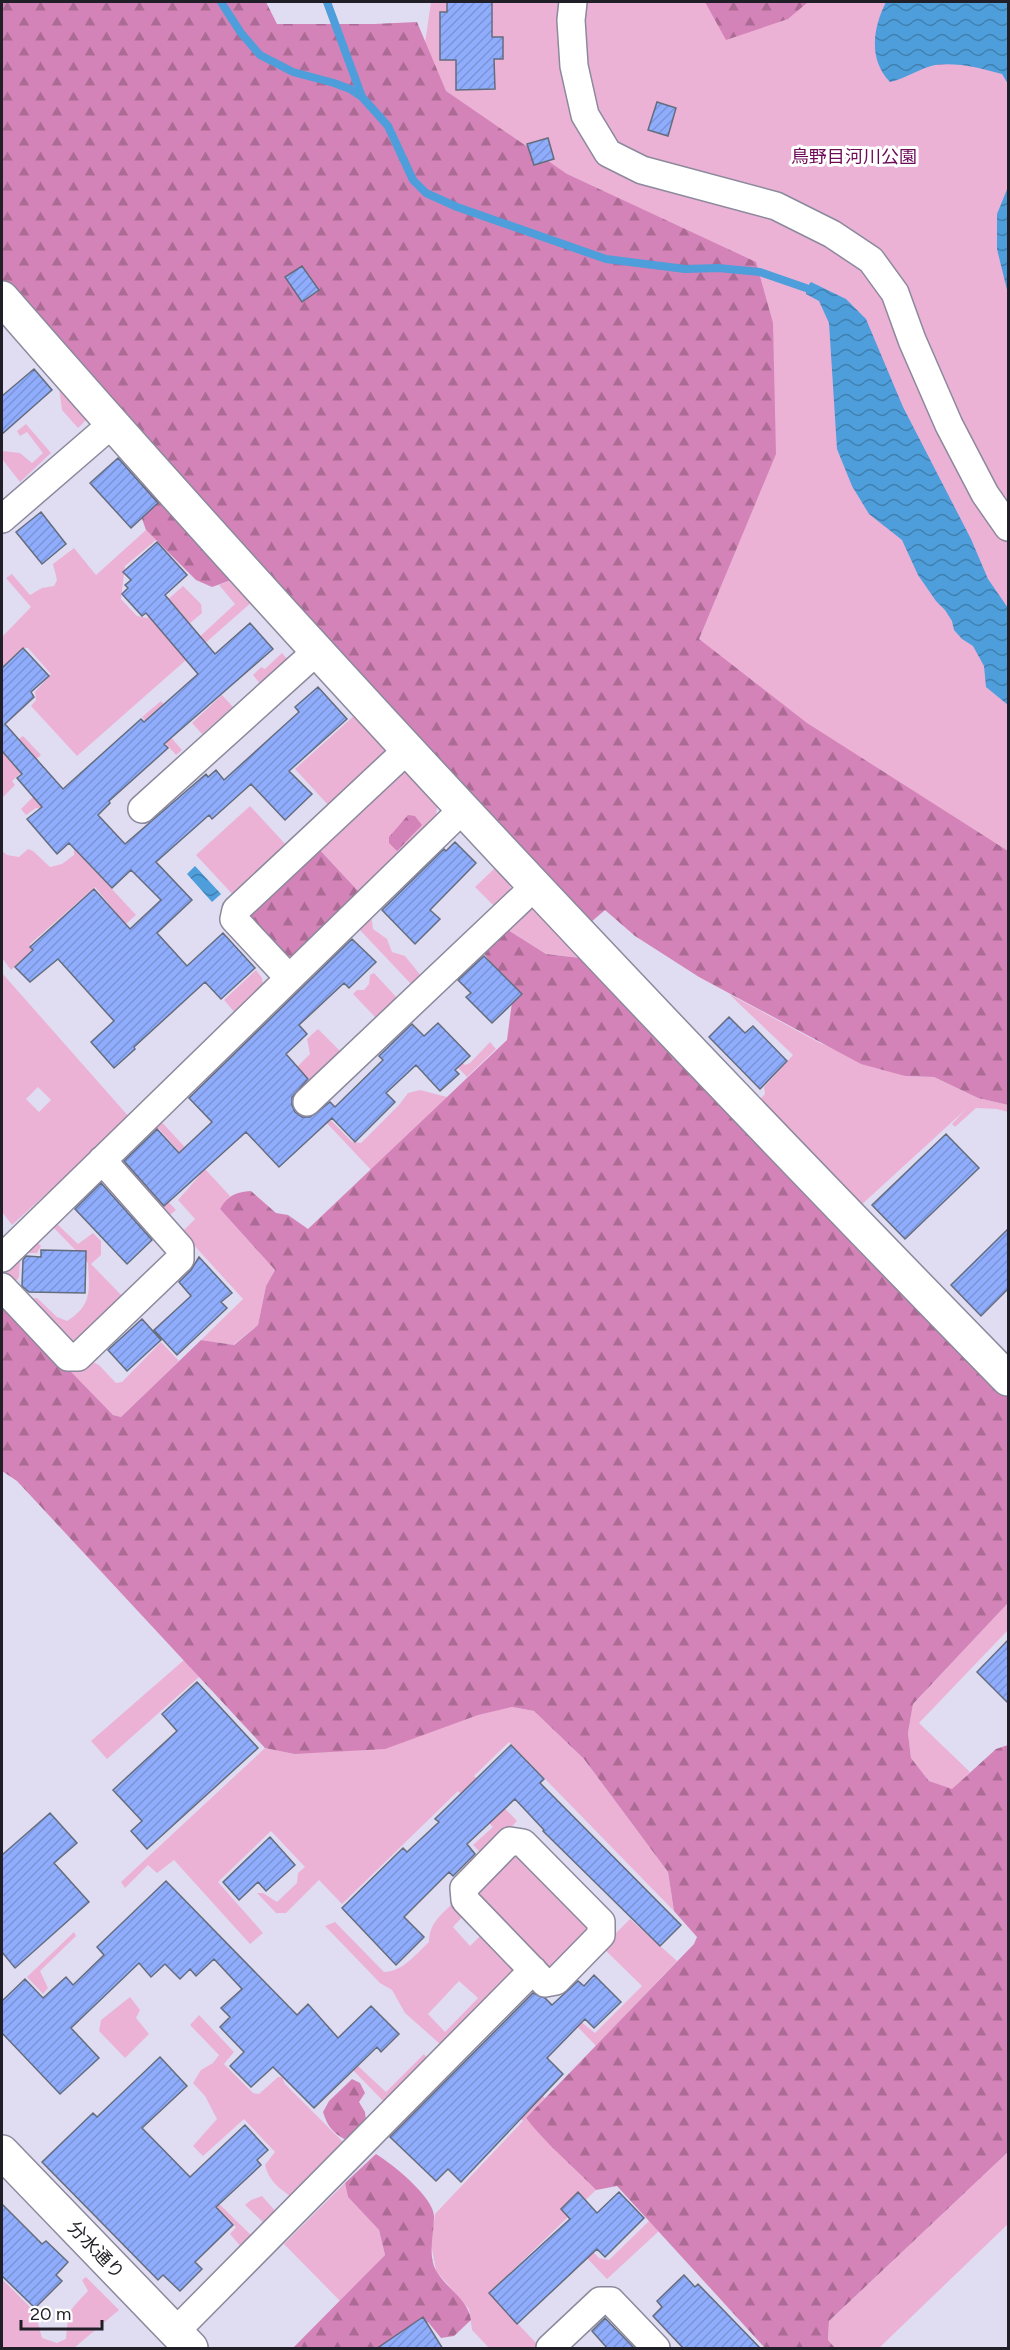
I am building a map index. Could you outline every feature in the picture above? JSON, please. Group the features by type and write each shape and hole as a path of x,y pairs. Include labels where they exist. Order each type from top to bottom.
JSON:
{"street":[{"path":"573,2 571,20 576,76 585,115 608,153 642,170 776,206 832,234 871,260 895,293 912,340 949,425 985,494 1008,527"},
{"path":"2,298 112,424 463,809 1008,1379"},
{"path":"6,504 112,424"},
{"path":"142,809 318,650"},
{"path":"289,978 234,919 236,910 408,749"},
{"path":"2,1258 463,809"},
{"path":"307,1102 535,886"},
{"path":"2,1287 68,1357 78,1357 180,1259 180,1248 102,1160"},
{"path":"510,1841 523,1844 601,1922 601,1935 556,1982 545,1983 533,1970 465,1900 464,1888 510,1841"},
{"path":"183,2340 533,1970"},
{"name":"分水通り","path":"2,2152 183,2340"},
{"path":"550,2349 600,2301 611,2301 656,2349"}],"green space":[{"path":"2,2 266,2 277,24 417,22 446,91 567,174 756,262 773,323 776,454 699,639 807,723 1008,851 1008,1105 978,1098 934,1077 905,1076 861,1064 699,977 635,936 605,910 590,923 237,578 212,587 196,580 146,530 140,513 143,473 2,287"},
{"name":"鳥野目河川公園","path":"431,2 1008,2 1008,870 688,643 558,187 419,84"},
{"path":"705,2 808,2 788,19 726,40"},
{"path":"45,359 88,418 78,428 62,410 59,388 39,366"},
{"path":"26,424 51,453 20,482 2,459 2,451 20,453 32,463 43,453 27,432 20,436 17,431"},
{"path":"146,530 156,540 125,566 121,599 137,616 147,618 183,586 201,604 202,613 170,640 181,654 235,604 219,585 237,578 253,601 77,756 31,706 36,700 35,692 51,674 28,648 23,648 2,668 2,637 31,607 6,578 12,574 30,595 42,588 54,586 57,580 53,564 74,548 96,575"},
{"path":"282,653 289,661 262,686 253,675 261,667 265,669"},
{"path":"222,695 233,707 202,734 192,723"},
{"path":"161,701 180,723 169,735 182,750 176,755 142,717"},
{"path":"355,715 385,748 383,757 330,807 295,769"},
{"path":"23,736 41,755 12,781 15,785 2,798 2,751"},
{"path":"410,772 438,800 436,816 358,891 318,848 396,773"},
{"path":"39,791 93,854 86,861 136,915 110,938 118,921 118,915 95,887 30,944 32,951 11,970 2,958 2,851 7,855 19,857 28,849 50,867 62,864 74,855 74,845 44,809 36,808 26,815 21,809"},
{"path":"250,806 288,847 235,897 196,855"},
{"path":"408,815 415,816 422,825 397,851 389,843 389,837"},
{"path":"318,848 358,891 293,956 281,957 251,924 251,912"},
{"path":"497,866 511,881 510,893 495,907 475,887"},
{"path":"526,908 538,909 589,959 546,954 505,928"},
{"path":"371,915 373,929 387,939 392,952 405,956 422,977 412,985 358,928"},
{"path":"505,928 546,954 589,959 1008,1390 1008,1603 913,1704 908,1733 911,1758 929,1781 952,1789 996,1749 1008,1745 1008,2152 829,2321 828,2340 835,2348 765,2348 617,2186 596,2190 526,2118 694,1944 697,1937 674,1911 668,1872 584,1759 534,1711 512,1707 478,1715 385,1749 294,1754 265,1748 17,1481 2,1471 2,1301 113,1415 121,1417 201,1340 234,1345 258,1325 266,1286 275,1270 220,1209 232,1196 251,1191 276,1213 288,1215 308,1229 507,1040 513,994 483,952"},
{"path":"256,970 262,978 263,985 236,1014 224,1000"},
{"path":"2,973 130,1118 12,1225 2,1212","holes":["38,1087 51,1100 39,1112 26,1099"]},
{"path":"374,973 398,999 377,1019 353,994 357,990 364,990 369,984 370,975"},
{"path":"729,994 820,1043 905,1076 934,1077 978,1098 1008,1105 1008,1112 976,1108 955,1127 952,1124 965,1110 859,1207 757,1102 765,1094 764,1087 793,1055"},
{"path":"318,1029 341,1052 311,1081 297,1067 310,1054 307,1039"},
{"path":"433,1035 465,1065 470,1063 490,1042 496,1049 467,1077 428,1037"},
{"path":"420,1090 447,1097 371,1170 323,1119 327,1116 352,1142 361,1143 408,1093"},
{"path":"157,1117 230,1196 220,1209 275,1270 266,1286 258,1325 233,1345 201,1340 243,1299 182,1232 195,1219 178,1200 200,1175 159,1129 145,1136 132,1149 127,1158 176,1210 166,1218 117,1165"},
{"path":"55,1222 78,1244 93,1233 101,1241 101,1255 91,1264 126,1300 81,1344 68,1344 25,1299 37,1298 57,1317 67,1321 81,1309 88,1296 88,1263 51,1225"},
{"path":"34,1239 41,1246 37,1253 27,1253 20,1260 17,1280 5,1280 6,1265"},
{"path":"161,1342 179,1361 121,1417 113,1415 68,1370 90,1361 99,1365 116,1383 122,1382"},
{"path":"1008,1603 1008,1630 919,1723 970,1772 952,1790 929,1781 911,1758 908,1733 913,1704"},
{"path":"184,1660 199,1677 107,1759 91,1741"},
{"path":"512,1707 534,1711 584,1759 668,1872 674,1911 509,1742 474,1776 517,1821 484,1856 473,1845 493,1827 458,1791 342,1904 319,1880 286,1913 276,1913 257,1893 263,1893 277,1902 297,1883 298,1873 305,1867 271,1831 218,1882 263,1933 250,1944 174,1860 157,1873 148,1865 125,1888 121,1882 265,1748 294,1754"},
{"path":"509,1853 523,1854 589,1920 591,1933 556,1967 544,1965 477,1898 475,1888"},
{"path":"455,1901 465,1914 453,1927 470,1946 484,1932 512,1964 512,1972 440,2044 405,2013 392,1990 380,1983 325,1926 335,1922 384,1972 391,1971 408,1962 429,1942 434,1924","holes":["459,1981 478,1998 445,2032 428,2014"]},
{"path":"630,1919 677,1961 596,2046 571,2020 575,2017 595,2033 642,1986 602,1947"},
{"path":"74,1932 76,1936 40,1971 48,1988 43,1994 27,1977"},
{"path":"130,1997 140,2010 136,2018 149,2034 125,2058 99,2031 101,2020"},
{"path":"199,2015 234,2052 224,2064 253,2093 259,2094 278,2077 282,2077 285,2084 345,2144 290,2196 275,2183 266,2170 265,2165 275,2152 244,2119 203,2156 193,2146 217,2119 205,2096 193,2083 201,2070 213,2063 219,2055 190,2025"},
{"path":"424,2054 428,2060 386,2104 352,2069 357,2065 386,2092"},
{"path":"521,2075 545,2098 526,2118 596,2190 489,2293 538,2345 535,2348 489,2348 472,2330 469,2309 436,2271 431,2243 435,2214 523,2121 492,2090"},
{"path":"352,2079 360,2083 365,2093 359,2102 365,2112 366,2121 350,2137 344,2139 330,2128 323,2112 329,2101"},
{"path":"1008,2152 1008,2224 879,2348 835,2348 828,2340 829,2321"},
{"path":"376,2154 401,2173 427,2200 434,2217 432,2259 434,2266 441,2278 462,2300 471,2320 454,2336 441,2338 428,2322 385,2348 293,2348 385,2255 379,2230 348,2197 345,2183"},
{"path":"345,2183 348,2197 379,2230 385,2255 340,2301 284,2244"},
{"path":"204,2189 254,2238 242,2248 230,2234 236,2227 202,2192"},
{"path":"262,2196 277,2213 266,2225 245,2205"},
{"path":"649,2221 659,2231 607,2279 565,2235 571,2229 599,2258 609,2260"},
{"path":"86,2277 119,2310 74,2348 2,2348 3,2280 35,2312 42,2338 57,2343 66,2339 70,2313 88,2291 82,2280"}],"water":[{"path":"886,2 1008,2 1008,84 1002,74 952,64 929,66 890,82 878,63 875,43 878,22"},
{"path":"1008,187 1008,294 997,249 997,214"},
{"path":"811,282 846,299 866,319 903,407 971,539 988,579 1008,608 1008,705 986,687 984,666 973,646 954,630 952,621 945,610 918,575 902,540 869,514 852,486 837,449 829,323 819,301 806,294 806,288"},
{"path":"195,866 221,894 212,902 187,874"}],"building":[{"path":"447,2 492,2 492,37 503,37 503,59 494,59 495,89 456,90 456,60 440,60 440,12 447,12"},
{"path":"657,102 676,108 668,136 648,130"},
{"path":"548,138 554,159 534,165 527,144"},
{"path":"302,266 319,290 302,302 285,277"},
{"path":"34,369 52,390 2,434 2,396"},
{"path":"118,458 158,503 131,528 90,483"},
{"path":"41,512 66,544 42,564 16,532"},
{"path":"157,542 187,575 165,595 215,654 250,623 273,649 164,744 168,748 109,801 110,803 98,815 125,844 206,774 208,777 216,770 224,780 299,712 295,707 318,687 347,719 289,771 312,794 285,820 251,784 212,819 209,815 156,862 192,900 157,933 187,966 223,933 255,968 221,999 205,982 114,1068 91,1042 114,1021 58,959 30,982 15,967 33,950 30,947 94,889 130,929 161,900 131,870 112,888 69,843 57,854 27,819 42,807 17,778 22,774 2,751 2,668 23,648 49,676 31,692 34,697 5,724 63,789 141,719 144,722 198,674 146,613 142,616 122,594 128,588 125,585 131,580 123,572"},
{"path":"455,842 476,863 430,910 440,919 415,944 382,910 444,849 446,851"},
{"path":"352,939 376,962 349,988 344,983 299,1025 307,1034 286,1054 308,1079 292,1097 295,1112 302,1117 310,1117 330,1102 335,1107 383,1060 379,1056 412,1024 424,1036 438,1023 470,1056 455,1070 459,1074 440,1091 416,1065 386,1093 395,1102 355,1142 332,1118 279,1167 246,1132 164,1206 124,1161 157,1129 179,1153 212,1122 189,1098"},
{"path":"484,956 522,994 492,1023 466,997 471,993 458,980"},
{"path":"729,1017 745,1033 753,1026 787,1061 760,1089 709,1037"},
{"path":"946,1134 979,1168 905,1239 872,1205"},
{"path":"101,1183 152,1240 127,1264 75,1209"},
{"path":"1008,1229 1008,1289 981,1316 951,1285"},
{"path":"41,1250 86,1251 85,1293 29,1292 22,1286 23,1260 26,1256 41,1257"},
{"path":"199,1257 232,1293 221,1302 227,1308 177,1355 154,1330 191,1296 179,1282 191,1270"},
{"path":"142,1319 161,1340 127,1371 108,1350"},
{"path":"1008,1640 1008,1703 977,1672"},
{"path":"197,1682 258,1748 147,1849 131,1831 142,1821 113,1790 177,1731 162,1714"},
{"path":"511,1745 544,1779 540,1783 681,1925 660,1946 543,1831 515,1799 467,1844 475,1854 453,1876 449,1872 404,1917 424,1937 396,1965 342,1908 403,1848 407,1852 439,1822 435,1819"},
{"path":"50,1813 77,1843 54,1863 89,1902 15,1968 2,1952 2,1855"},
{"path":"270,1837 295,1865 266,1891 258,1882 239,1900 223,1882"},
{"path":"166,1881 297,2015 308,2004 338,2038 371,2006 399,2034 381,2052 377,2047 314,2108 273,2067 251,2087 230,2066 244,2052 220,2027 230,2017 221,2008 242,1989 214,1959 196,1976 190,1969 180,1979 165,1964 151,1977 139,1963 71,2028 99,2058 60,2094 2,2033 2,2001 25,1979 43,1998 66,1977 73,1985 104,1955 97,1947"},
{"path":"594,1975 621,2002 594,2028 585,2019 547,2058 563,2074 461,2182 448,2169 436,2181 390,2137 533,1993 545,1998 552,2005 578,1981 584,1986"},
{"path":"160,2057 187,2086 142,2128 190,2177 245,2125 268,2150 257,2160 261,2165 216,2207 233,2225 195,2262 202,2269 180,2291 163,2275 158,2280 42,2162 93,2113 97,2117"},
{"path":"578,2192 597,2213 619,2192 644,2218 605,2257 597,2249 517,2324 489,2293 570,2219 561,2209"},
{"path":"2,2204 42,2244 46,2241 68,2262 56,2275 62,2281 35,2308 2,2276"},
{"path":"684,2275 695,2287 698,2284 761,2349 684,2349 653,2316 662,2307 657,2301"},
{"path":"423,2317 443,2349 376,2349"},
{"path":"605,2318 635,2349 608,2349 592,2331"}],"waterway":[{"path":"221,2 241,33 260,55 293,72 334,83 362,97 388,126 413,180 426,193 457,207 606,259 685,269 718,268 760,272 806,288"},
{"path":"327,2 362,97"}]}
